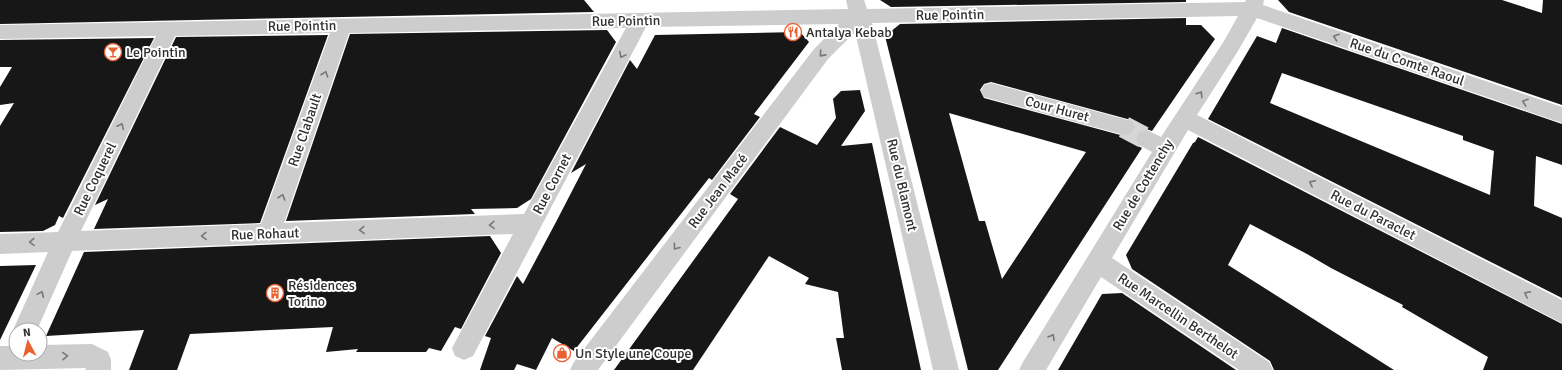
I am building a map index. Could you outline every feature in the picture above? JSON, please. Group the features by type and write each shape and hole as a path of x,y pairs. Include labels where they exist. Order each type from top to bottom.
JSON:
{"street":[{"name":"Rue Pointin","path":"0,32 640,20 857,8 1254,5"},
{"name":"Rue du Comte Raoul","path":"1254,5 1562,115"},
{"name":"Rue de Cottenchy","path":"1032,370 1097,261 1156,144 1184,118 1231,46 1254,5"},
{"name":"Rue Jean Macé","path":"583,370 857,8"},
{"name":"Rue du Blamont","path":"857,8 867,39 946,370"},
{"name":"Rue Cornet","path":"464,348 640,20"},
{"name":"Rue Clabault","path":"269,233 342,26"},
{"name":"Rue Coquerel","path":"29,322 65,241 169,29"},
{"name":"Cour Huret","path":"991,91 1124,127"},
{"name":"Rue du Paraclet","path":"1184,118 1562,312"},
{"name":"Rue Rohaut","path":"0,244 531,224"},
{"name":"Rue Marcellin Berthelot","path":"1097,261 1260,370"},
{"path":"48,358 92,356 99,360 98,370"}],"building":[{"path":"0,0 584,0 594,12 0,24"},
{"path":"880,0 1186,0 1186,2 891,7"},
{"path":"1278,0 1502,0 1542,13 1543,0 1562,0 1562,105 1289,12"},
{"path":"1186,18 1186,25 1201,25 1215,39 1152,131 1146,129 1138,132 1135,140 1138,146 1142,148 998,370 968,370 885,36 900,24","holes":["991,82 1131,120 1136,128 1131,134 1124,136 984,98 980,90 984,84","949,113 1086,152 1002,279 985,221 979,221"]},
{"path":"1282,28 1562,124 1562,165 1536,156 1534,206 1562,218 1562,298 1208,119 1257,36 1276,43","holes":["1282,73 1463,136 1463,140 1494,151 1490,195 1270,103"]},
{"path":"607,30 616,42 531,199 517,208 471,209 475,214 286,221 350,34"},
{"path":"800,32 809,42 754,114 760,117 712,180 709,178 574,351 552,338 536,370 517,364 514,370 480,370 491,338 485,336 517,276 523,284 556,222 586,164 571,173 630,60 637,69 655,35"},
{"path":"328,35 260,223 94,229 108,199 95,205 176,37"},
{"path":"154,38 63,218 59,216 55,225 43,231 0,232 0,126 14,103 0,105 0,87 12,67 0,67 0,40"},
{"path":"860,90 865,111 841,146 872,143 921,370 842,370 836,338 844,338 838,292 805,284 809,278 769,256 693,370 614,370 738,199 730,194 780,127 817,145 836,118 833,99 841,91"},
{"path":"1198,137 1562,324 1562,370 1483,370 1488,357 1402,307 1403,305 1250,224 1228,265 1394,370 1274,370 1270,361 1132,269 1126,255"},
{"path":"490,236 501,253 461,329 455,327 441,351 429,348 426,352 356,352 358,349 326,352 333,327 190,334 177,370 129,370 144,330 48,336 48,332 84,252"},
{"path":"36,265 0,340 0,266"},
{"path":"1122,293 1236,370 1058,370 1102,294"}],"tunnel":[{"path":"1124,127 1147,139"}],"place":[{"name":"Antalya Kebab","path":"793,32"},
{"name":"Le Pointin","path":"113,52"},
{"name":"Résidences Torino","path":"275,293"},
{"name":"Un Style une Coupe","path":"562,353"}]}
